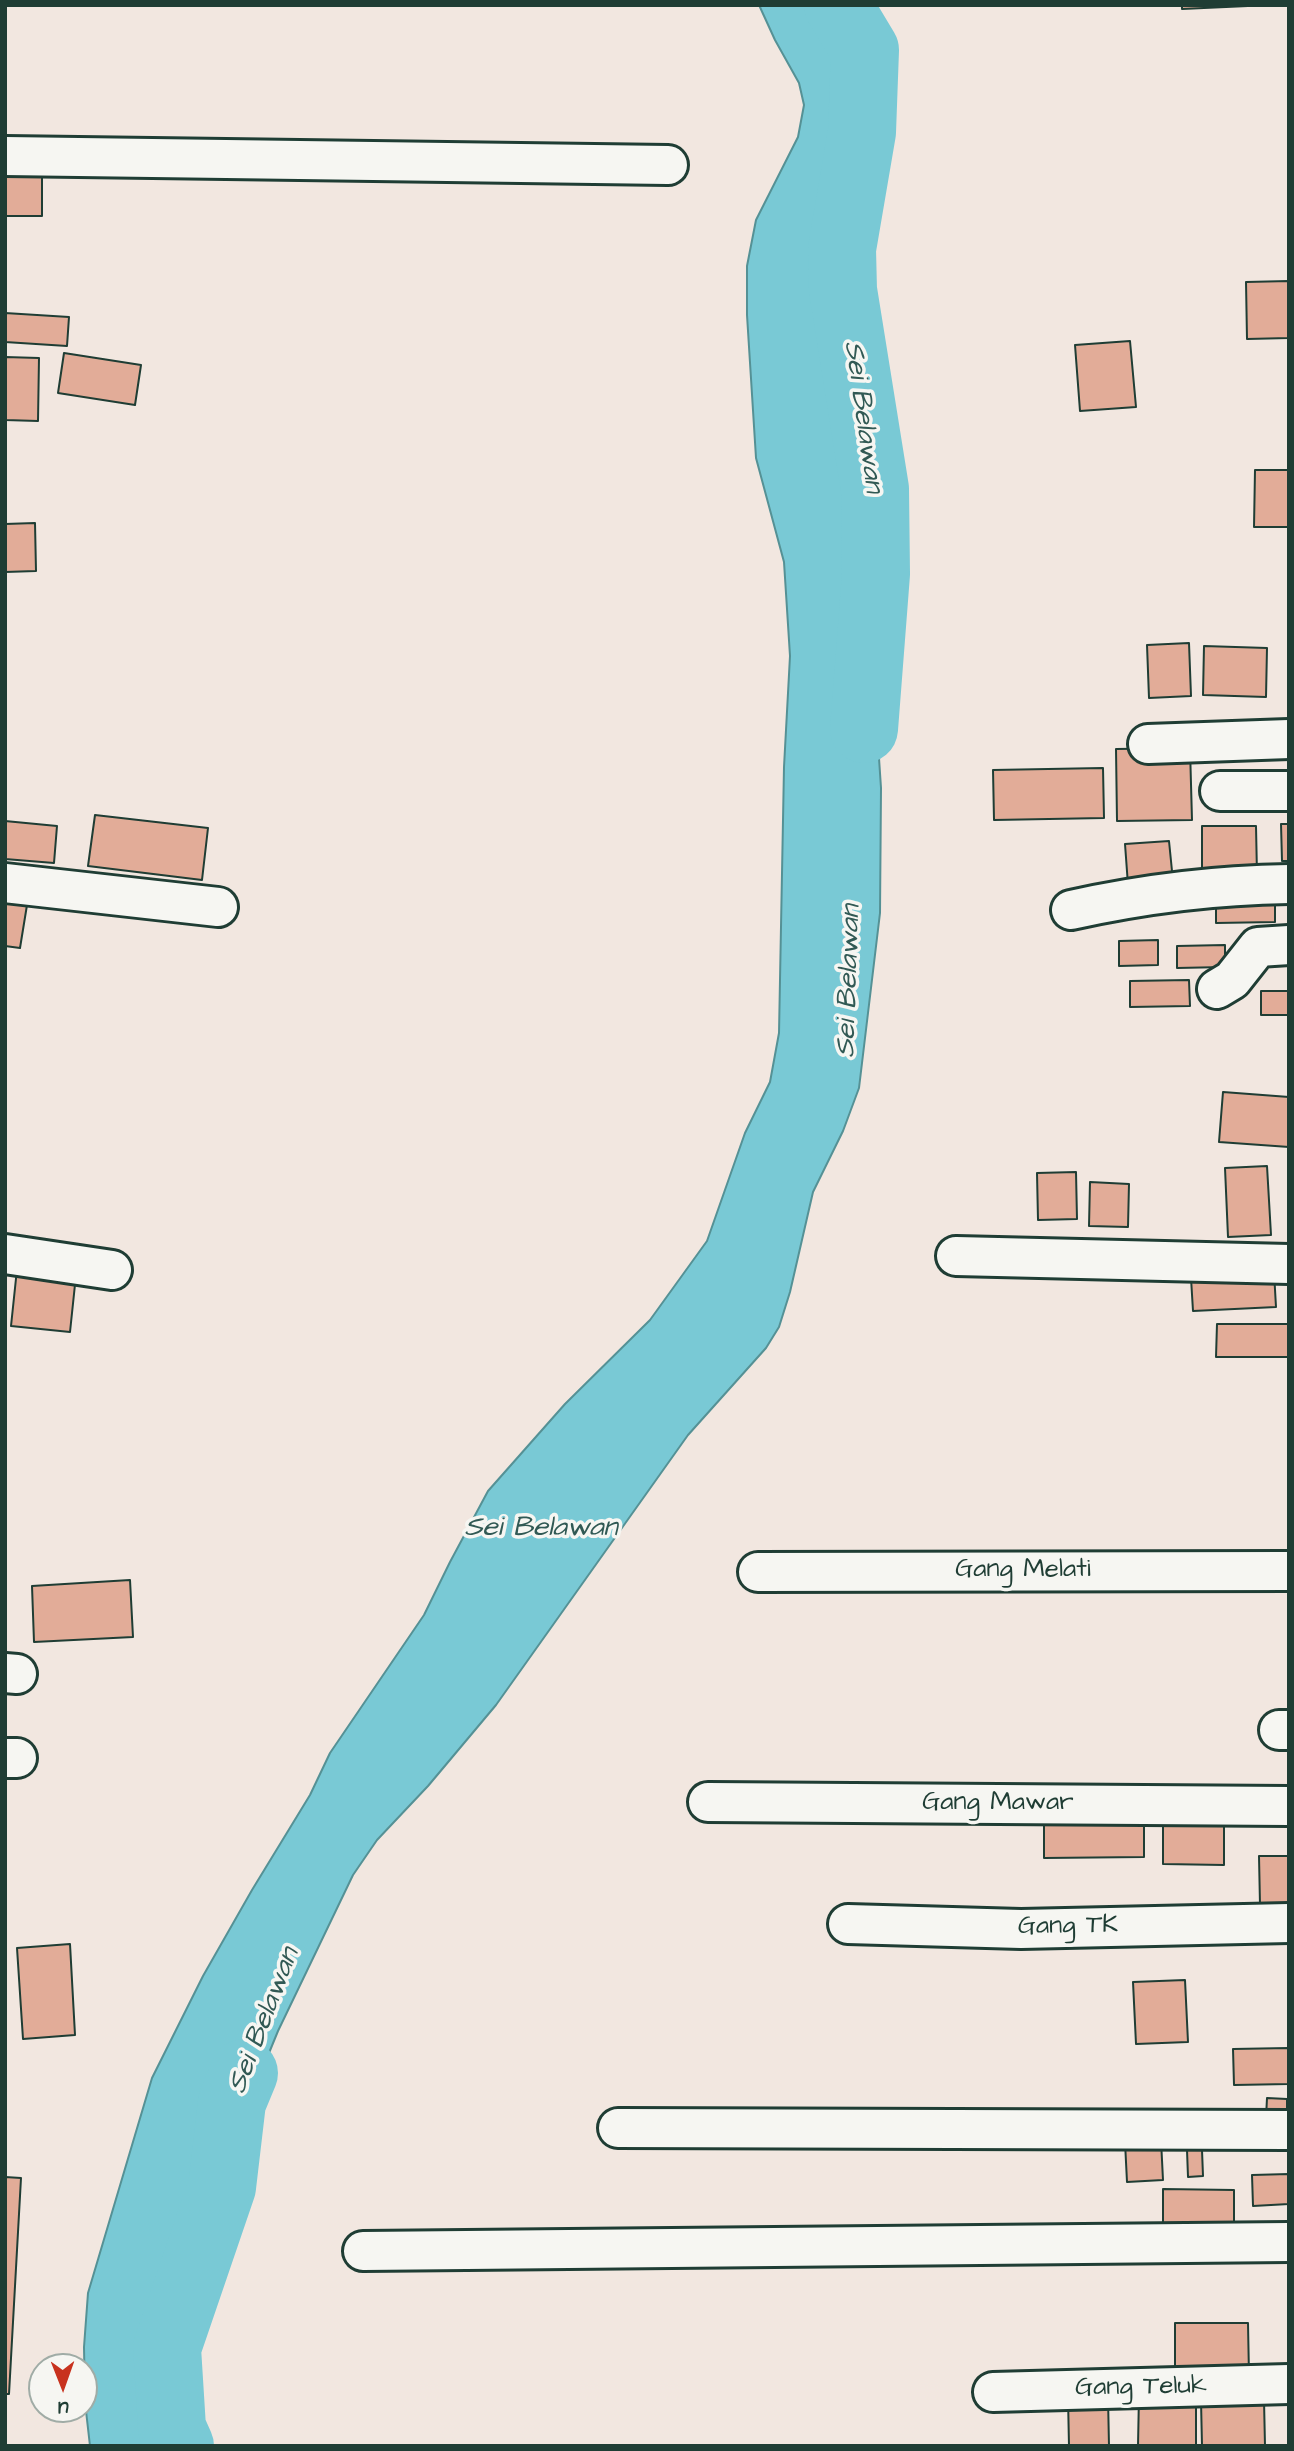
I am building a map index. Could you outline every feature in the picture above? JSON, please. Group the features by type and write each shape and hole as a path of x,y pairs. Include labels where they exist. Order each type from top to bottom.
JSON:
{"street":[{"path":"5,156 668,165"},
{"path":"1147,744 1289,739"},
{"path":"1220,790 1289,791"},
{"path":"5,883 218,907"},
{"path":"1071,910 1129,897 1173,891 1289,884"},
{"path":"1217,989 1232,981 1258,947 1289,945"},
{"path":"5,1254 111,1270"},
{"path":"956,1255 1289,1264"},
{"name":"Gang Melati","path":"758,1572 1289,1571"},
{"name":"Gang Mawar","path":"708,1802 1289,1806"},
{"name":"Gang TK","path":"848,1924 1021,1929 1289,1923"},
{"path":"618,2129 1289,2130"},
{"path":"363,2251 1289,2242"},
{"name":"Gang Teluk","path":"993,2392 1289,2384"}],"water":[{"name":"Sei Belawan","path":"759,5 833,5 848,63 853,98 851,308 860,386 881,788 880,913 859,1088 843,1131 813,1192 790,1292 779,1327 766,1348 688,1435 496,1705 428,1786 377,1840 353,1875 278,2031 235,2136 191,2260 183,2337 183,2424 192,2446 90,2446 87,2423 98,2423 98,2353 84,2353 88,2293 152,2078 203,1976 310,1795 330,1753 424,1615 488,1491 565,1404 650,1320 707,1241 745,1133 770,1082 779,1033 784,767 790,656 784,562 756,458 747,315 747,266 756,220 798,137 804,105 799,83"}],"building":[{"path":"1182,5 1248,5 1248,6 1182,9"},
{"path":"42,157 42,216 5,216 5,158"},
{"path":"1289,281 1289,338 1247,339 1246,282"},
{"path":"5,313 69,317 67,346 5,342"},
{"path":"1130,341 1136,407 1080,411 1075,345"},
{"path":"64,353 141,365 135,405 58,393"},
{"path":"5,357 39,358 38,421 5,420"},
{"path":"1255,470 1289,470 1289,527 1254,527"},
{"path":"35,523 36,571 5,572 5,524"},
{"path":"1189,643 1191,696 1149,698 1147,645"},
{"path":"1204,646 1267,648 1266,697 1203,695"},
{"path":"1190,748 1192,820 1117,821 1116,749"},
{"path":"1103,768 1104,818 994,820 993,770"},
{"path":"95,815 208,828 202,880 88,866"},
{"path":"5,821 57,826 54,863 5,859"},
{"path":"1281,824 1289,824 1289,861 1282,861"},
{"path":"1202,826 1256,826 1257,875 1202,875"},
{"path":"1169,841 1173,881 1128,885 1125,844"},
{"path":"1275,897 1275,922 1216,923 1216,898"},
{"path":"5,901 27,905 20,948 5,946"},
{"path":"1158,940 1158,965 1119,966 1119,941"},
{"path":"1225,945 1225,967 1177,968 1177,946"},
{"path":"1189,980 1190,1006 1130,1007 1130,981"},
{"path":"1261,991 1289,991 1289,1015 1261,1015"},
{"path":"1223,1092 1289,1097 1289,1147 1219,1142"},
{"path":"1267,1166 1271,1235 1228,1237 1225,1168"},
{"path":"1076,1172 1077,1219 1038,1220 1037,1173"},
{"path":"1090,1182 1129,1184 1128,1227 1089,1226"},
{"path":"17,1269 76,1275 70,1332 11,1326"},
{"path":"1274,1272 1276,1307 1193,1311 1191,1278"},
{"path":"1217,1324 1289,1324 1289,1357 1216,1357"},
{"path":"130,1580 133,1637 34,1642 32,1586"},
{"path":"1163,1811 1224,1811 1224,1865 1163,1864"},
{"path":"1144,1817 1144,1857 1044,1858 1044,1818"},
{"path":"1259,1856 1289,1856 1289,1904 1260,1905"},
{"path":"70,1944 75,2035 23,2039 17,1948"},
{"path":"1185,1980 1188,2042 1136,2044 1133,1982"},
{"path":"1289,2048 1289,2084 1234,2085 1233,2049"},
{"path":"1267,2098 1287,2099 1287,2119 1266,2118"},
{"path":"1161,2140 1163,2180 1127,2182 1125,2142"},
{"path":"1187,2150 1202,2150 1203,2176 1188,2177"},
{"path":"1289,2174 1289,2204 1253,2206 1252,2175"},
{"path":"5,2177 21,2178 9,2394 5,2394"},
{"path":"1163,2189 1234,2190 1234,2228 1163,2227"},
{"path":"1175,2323 1248,2323 1249,2376 1175,2377"},
{"path":"1139,2394 1196,2394 1196,2446 1138,2446"},
{"path":"1108,2397 1109,2446 1069,2446 1068,2398"},
{"path":"1264,2400 1265,2446 1202,2446 1201,2401"}],"waterway":[{"name":"Sei Belawan","path":"838,5 865,50 862,132 842,249 843,290 875,489 876,574 864,729"},
{"name":"Sei Belawan","path":"180,2446 172,2428 167,2348 222,2187 232,2102 244,2073"}]}
